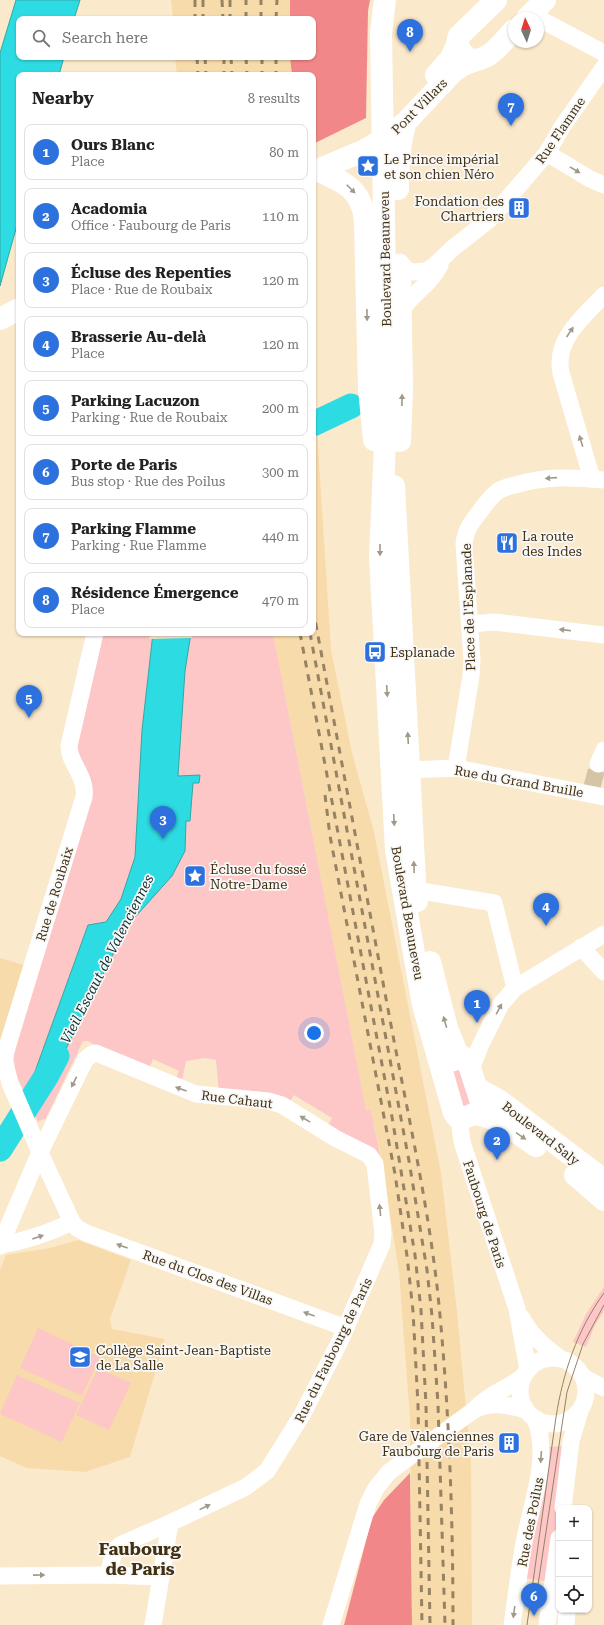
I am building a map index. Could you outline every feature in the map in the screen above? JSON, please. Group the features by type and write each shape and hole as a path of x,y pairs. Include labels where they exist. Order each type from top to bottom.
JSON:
{"main road":[{"name":"Boulevard Beauneveu","path":"385,0 381,32 389,510 409,770 415,890 435,986 450,1038 462,1070"},
{"name":"Pont Villars","path":"316,171 352,153 380,142 402,118 451,58 461,34 496,0"},
{"name":"Pont Villars","path":"402,118 453,72 463,65 488,56 508,36"},
{"path":"458,42 460,50 466,57 477,60"},
{"path":"389,510 402,409 398,172 402,137 402,118"},
{"path":"316,171 344,182 358,197 364,208 369,396 389,510"},
{"path":"0,319 16,311"},
{"name":"Boulevard Beauneveu","path":"389,510 380,563 390,757 398,864 424,1005 434,1044 462,1070"},
{"path":"462,1070 482,1107 480,1110 466,1116 454,1113 462,1070"},
{"name":"Boulevard Saly","path":"462,1070 500,1101 604,1180"},
{"name":"Boulevard Saly","path":"466,1116 491,1117 565,1168 604,1200"}],"street":[{"path":"544,19 604,53"},
{"name":"Rue Flamme","path":"400,262 407,270 412,272 421,272 434,266 490,219 547,153 562,127 604,67"},
{"path":"547,153 590,179 604,185"},
{"name":"Rue Flamme","path":"401,311 434,275 443,257"},
{"path":"598,479 561,373 560,364 564,342 569,332 604,295"},
{"name":"Place de l'Esplanade","path":"456,768 471,676 472,654 464,538 468,527 488,500 500,490 507,487 526,481 546,478 571,477 598,479"},
{"path":"470,624 494,622 604,635"},
{"name":"Rue de Roubaix","path":"40,1152 10,1083 5,1066 5,1054 84,797 85,786 71,757 69,746 94,636"},
{"path":"390,757 401,767 409,770"},
{"name":"Rue du Grand Bruille","path":"409,770 456,768 595,793"},
{"path":"415,890 494,903 515,988"},
{"path":"462,1070 481,1044 501,1004 515,988 604,934"},
{"path":"581,947 604,972"},
{"name":"Rue Cahaut","path":"40,1152 85,1060 92,1054 96,1053 196,1094 282,1105 335,1138 369,1155 373,1160 375,1164 383,1234 381,1249"},
{"name":"Faubourg de Paris","path":"466,1116 462,1142 517,1309 526,1373"},
{"path":"0,1246 40,1152"},
{"name":"Rue du Clos des Villas","path":"40,1152 72,1222 77,1228 86,1233 346,1328"},
{"path":"0,1246 23,1242 41,1236 72,1222"},
{"name":"Rue du Faubourg de Paris","path":"108,1575 112,1557 116,1548 120,1544 170,1524 246,1487 267,1471 302,1415 346,1328 381,1249"},
{"name":"Faubourg de Paris","path":"517,1309 540,1343 561,1359"},
{"path":"331,1625 368,1504 376,1488 389,1472 474,1410 490,1395 511,1385 540,1361 548,1359 561,1359 574,1366 583,1377 604,1388"},
{"path":"526,1373 520,1392 522,1403 530,1415"},
{"path":"563,1505 571,1441 586,1392 583,1377"},
{"path":"474,1410 495,1404 510,1406 544,1423 557,1424 569,1420 581,1408 593,1401 604,1399"},
{"name":"Rue des Poilus","path":"512,1625 524,1546 541,1463 541,1436 530,1415"},
{"path":"153,1625 170,1524"},
{"path":"547,1625 556,1572"},
{"path":"0,1576 108,1575 160,1577"},
{"path":"566,1625 568,1613"}],"shaded area":[{"path":"171,0 290,0 290,16 173,16"},
{"path":"290,0 370,0 368,11 366,118 316,143 316,72 292,72 290,60 316,60 316,16 290,16"},
{"path":"175,60 290,60 292,72 177,72"},
{"path":"316,415 331,650 352,753 374,832 441,1173 457,1312 471,1462 472,1625 412,1625 410,1418 399,1272 380,1151 371,1110 366,1111 274,636 316,636"},
{"path":"101,636 274,636 366,1110 371,1110 381,1159 327,1127 332,1118 294,1095 288,1105 219,1093 216,1060 205,1058 186,1061 181,1085 175,1081 179,1071 153,1059 149,1069 100,1048 88,1041 83,1041 46,1118 38,1122 20,1083 15,1077 14,1055 92,791 75,745"},
{"path":"0,958 24,965 0,1048"},
{"path":"459,1069 470,1104 462,1107 450,1073"},
{"name":"Collège Saint-Jean-Baptiste de La Salle","path":"78,1240 131,1260 110,1319 112,1329 165,1339 130,1457 85,1472 27,1468 0,1456 0,1270 6,1255 50,1248"},
{"path":"604,1287 604,1311 595,1325 586,1347 573,1342 586,1314"},
{"path":"38,1328 100,1357 82,1396 20,1368"},
{"path":"98,1368 131,1383 109,1430 76,1415"},
{"path":"17,1375 80,1403 62,1442 0,1414"},
{"path":"566,1446 559,1505 556,1505 556,1529 549,1582 524,1578 545,1447"},
{"path":"410,1473 412,1625 344,1625 372,1518 384,1500"}],"water":[{"path":"16,0 80,0 75,16 16,16 16,60 63,60 60,72 16,72 16,229 0,286 0,53"},
{"path":"153,636 191,636 185,671 178,776 200,775 199,783 193,783 190,821 186,821 185,851 172,876 127,926 54,1073 28,1100 26,1095 32,1088 33,1077 88,925 106,922 121,899 135,857 142,730"}],"pier":[{"path":"150,636 192,636 192,638 149,639"}],"waterway":[{"name":"Vieil Escaut de Valenciennes","path":"316,423 351,406"},
{"name":"Vieil Escaut de Valenciennes","path":"0,1149 47,1075 57,1056"}],"tunnel":[{"path":"592,787 598,764"}],"tram line":[{"path":"527,1625 559,1401 572,1352 594,1307 604,1293"},
{"path":"538,1585 567,1392 583,1344 604,1305"}],"railway":[{"path":"195,0 195,16"},
{"path":"203,0 203,16"},
{"path":"222,0 223,16"},
{"path":"230,0 230,16"},
{"path":"246,0 246,16"},
{"path":"261,0 261,16"},
{"path":"276,16 277,0"},
{"path":"197,60 198,72"},
{"path":"205,60 206,72"},
{"path":"224,60 224,72"},
{"path":"231,60 232,72"},
{"path":"246,60 247,72"},
{"path":"262,60 262,72"},
{"path":"276,60 276,72"},
{"path":"316,625 417,1160 434,1261 442,1336 448,1419 453,1625"},
{"path":"301,636 392,1117 415,1255 421,1310 426,1405 430,1625"},
{"path":"311,636 409,1161 427,1270 432,1316 438,1404 445,1625"},
{"path":"325,795 330,836 395,1174 407,1256 413,1311 418,1405 422,1625"}],"place":[{"name":"Résidence Émergence","path":"410,52"},
{"name":"Parking Flamme","path":"511,126"},
{"name":"Le Prince impérial et son chien Néro","path":"368,166"},
{"name":"Fondation des Chartriers","path":"519,208"},
{"name":"La route des Indes","path":"507,543"},
{"name":"Esplanade","path":"375,652"},
{"name":"Parking Lacuzon","path":"29,718"},
{"name":"Écluse des Repenties","path":"163,839"},
{"name":"Écluse du fossé Notre-Dame","path":"195,876"},
{"name":"Brasserie Au-delà","path":"546,926"},
{"name":"Ours Blanc","path":"477,1023"},
{"name":"Acadomia","path":"497,1160"},
{"name":"Collège Saint-Jean-Baptiste de La Salle","path":"80,1357"},
{"name":"Gare de Valenciennes Faubourg de Paris","path":"509,1443"},
{"name":"Porte de Paris","path":"534,1616"}],"district":[{"name":"Faubourg de Paris","path":"140,1559"}]}
